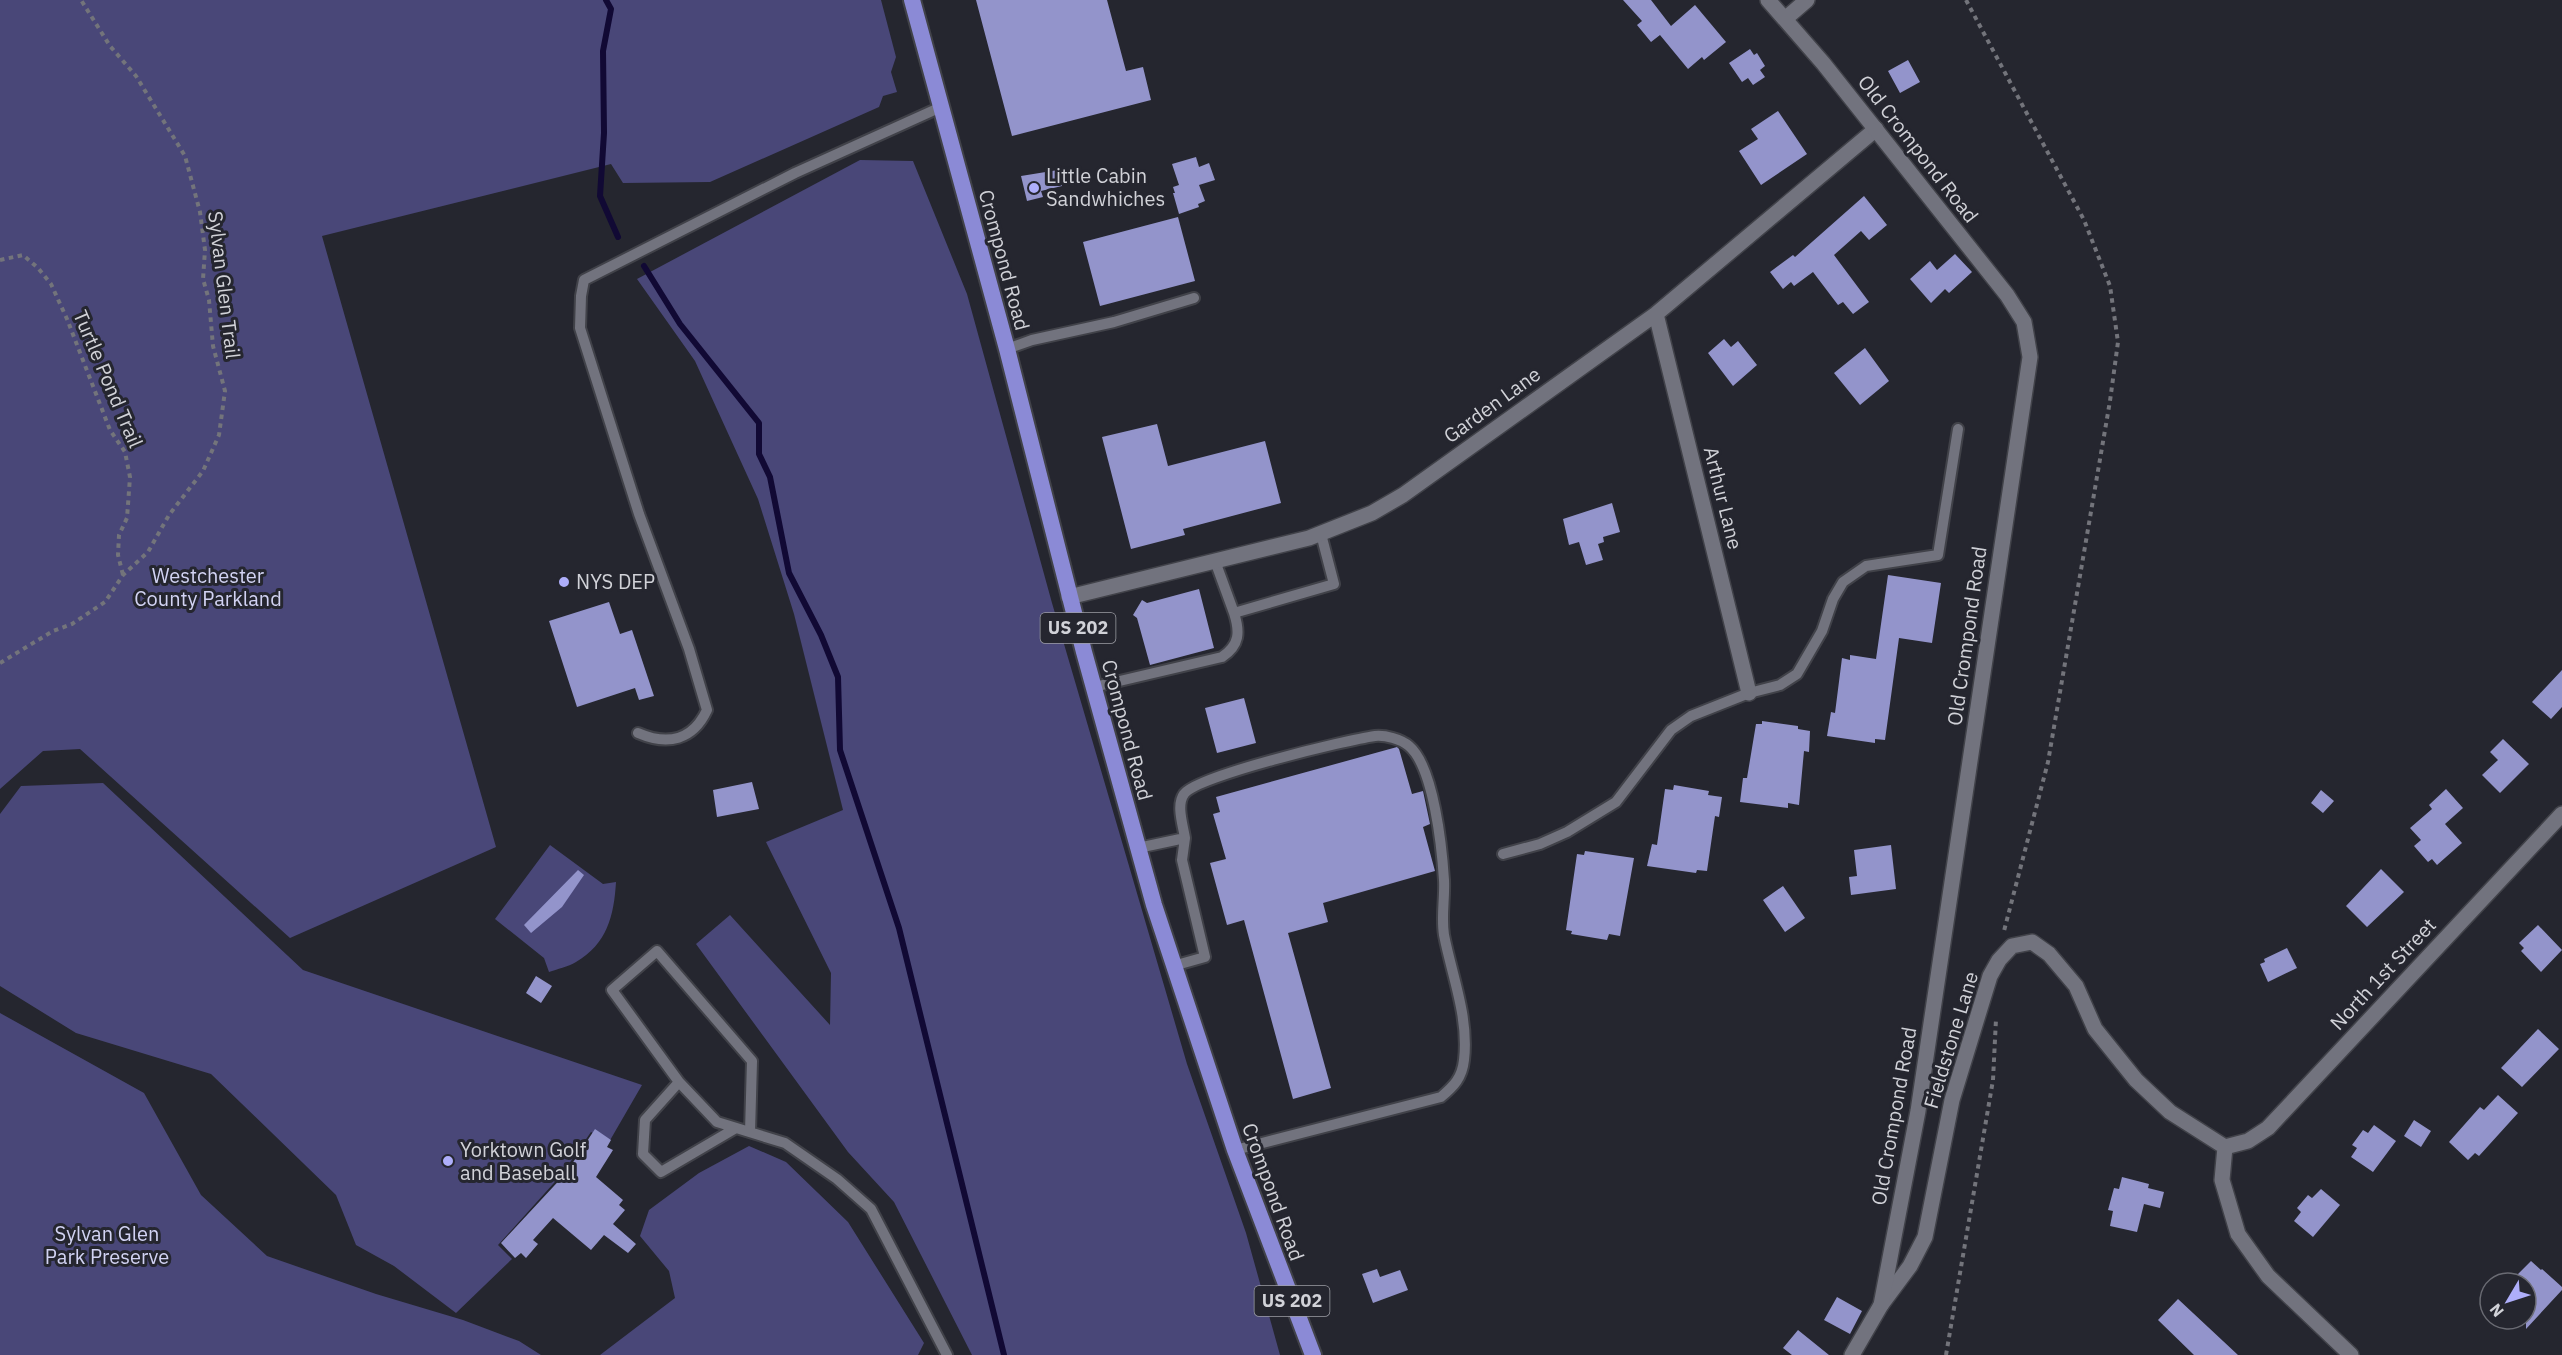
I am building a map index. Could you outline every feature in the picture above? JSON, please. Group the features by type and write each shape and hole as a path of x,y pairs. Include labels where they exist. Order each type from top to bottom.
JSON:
{"highway":[{"name":"Crompond Road","path":"912,0 1138,848 1173,966 1235,1150 1313,1355"}],"street":[{"name":"Old Crompond Road","path":"1768,0 1876,129 2007,295 2024,322 2030,357 1918,1111 1881,1305 1852,1355"},
{"path":"1785,19 1807,0"},
{"name":"Garden Lane","path":"1070,597 1321,534 1372,513 1403,495 1656,314 1876,129"},
{"name":"Arthur Lane","path":"1656,314 1749,693"},
{"name":"North 1st Street","path":"2225,1147 2248,1141 2268,1128 2562,814"},
{"name":"Fieldstone Lane","path":"1881,1305 1910,1266 1924,1237 1952,1100 1990,976 2012,946 2032,942 2049,954 2076,986 2095,1029 2136,1080 2170,1112 2225,1147"},
{"path":"2225,1147 2222,1180 2238,1234 2268,1276 2350,1355"}],"lane":[{"path":"638,733 662,740 678,738 701,723 707,710 689,650 639,514 580,328 584,280 795,173 941,107"},
{"path":"1006,349 1032,340 1114,322 1194,298"},
{"path":"1503,854 1540,844 1594,817 1616,802 1671,730 1691,716 1749,693 1780,685 1797,674 1822,631 1833,599 1843,582 1866,566 1938,555 1958,429"},
{"path":"1234,613 1334,584 1321,534"},
{"path":"1094,687 1222,657 1233,649 1238,639 1238,626 1215,561"},
{"path":"1173,966 1205,957 1182,860 1185,838 1180,805 1184,793 1196,784 1276,759 1377,736 1398,740 1410,747 1421,763 1439,826 1444,883 1442,913 1465,1036 1464,1062 1458,1083 1441,1096 1235,1150"},
{"path":"1138,848 1185,838"},
{"path":"750,1132 752,1062 657,951 612,990 679,1082 717,1122 785,1143 837,1179 871,1209 946,1355"},
{"path":"679,1082 645,1120 643,1154 661,1172 736,1128"}],"path":[{"name":"Sylvan Glen Trail","path":"81,0 110,46 136,76 185,156 200,212 205,250 203,279 209,300 213,345 225,391 219,435 203,471 169,515 148,552 123,575"},
{"path":"1966,0 2084,220 2110,286 2118,342 2110,401 2048,762 2007,915 2000,960"},
{"name":"Turtle Pond Trail","path":"0,260 23,255 51,284 110,430 125,452 130,477 127,518 119,535 118,555 123,575"},
{"path":"0,663 53,631 72,624 91,613 105,602 123,575"},
{"path":"1946,1355 1994,1080 1997,1008"}],"green space":[{"name":"Westchester County Parkland","path":"0,0 881,0 896,57 891,72 897,92 883,96 879,107 710,182 623,183 611,164 322,236 496,847 290,938 80,749 43,751 0,789"},
{"path":"860,160 913,161 967,294 1052,603 1187,1064 1246,1233 1280,1355 972,1355 894,1202 848,1152 696,944 730,915 830,1025 831,973 766,842 843,810 794,614 758,499 695,361 637,279"},
{"path":"103,783 303,970 642,1085 609,1142 591,1132 562,1174 498,1245 512,1259 456,1313 394,1266 356,1245 336,1195 211,1074 76,1033 0,986 0,814 21,786"},
{"path":"550,845 603,884 616,882 611,918 602,938 587,955 566,967 549,972 544,958 495,919"},
{"name":"Sylvan Glen Park Preserve","path":"0,1013 144,1093 201,1195 267,1256 376,1294 463,1320 519,1341 541,1355 0,1355"},
{"path":"749,1146 786,1162 848,1222 924,1343 918,1355 600,1355 675,1298 669,1271 640,1236 649,1210 699,1173"}],"building":[{"path":"976,0 1107,0 1126,71 1143,67 1151,100 1012,136"},
{"path":"1623,0 1651,0 1671,26 1695,5 1726,42 1704,60 1702,57 1688,69 1660,35 1651,42 1637,25 1642,21"},
{"path":"1750,49 1754,55 1757,53 1765,66 1760,70 1765,77 1753,85 1748,78 1742,82 1729,63"},
{"path":"1908,60 1920,82 1900,93 1888,71"},
{"path":"1778,111 1807,154 1761,185 1739,151 1758,139 1751,129"},
{"path":"1196,157 1199,167 1209,163 1215,180 1199,185 1205,201 1198,204 1199,207 1179,214 1173,187 1179,185 1172,164"},
{"path":"1058,170 1062,186 1041,191 1043,197 1027,201 1021,176"},
{"path":"1864,196 1887,225 1869,240 1861,231 1834,255 1869,302 1853,314 1843,302 1838,305 1813,272 1794,286 1791,282 1783,289 1770,272 1793,255 1795,257"},
{"path":"1178,217 1195,281 1100,306 1083,242"},
{"path":"1955,254 1972,272 1949,293 1945,289 1931,303 1910,279 1930,261 1937,270"},
{"path":"1724,339 1731,347 1738,341 1757,365 1733,386 1708,353"},
{"path":"1865,348 1889,381 1860,405 1834,373"},
{"path":"1157,424 1168,466 1265,441 1281,503 1183,529 1185,535 1131,549 1102,437"},
{"path":"1612,503 1620,532 1603,537 1604,542 1598,544 1603,560 1586,565 1579,542 1569,545 1563,519"},
{"path":"1888,575 1941,583 1932,643 1899,638 1885,740 1875,739 1875,743 1827,736 1831,712 1835,713 1842,658 1850,660 1850,655 1876,659"},
{"path":"1199,589 1214,648 1150,665 1137,618 1133,615 1142,600 1147,603"},
{"path":"609,602 620,634 632,630 654,696 639,700 635,688 577,707 549,621"},
{"path":"2562,670 2562,707 2551,719 2532,702"},
{"path":"1244,698 1256,743 1217,753 1205,708"},
{"path":"1762,721 1798,726 1798,729 1810,731 1809,752 1804,751 1799,805 1788,803 1788,808 1740,802 1743,778 1747,778 1756,724 1762,724"},
{"path":"2503,739 2529,764 2500,793 2482,775 2498,760 2490,752"},
{"path":"1397,747 1412,794 1423,791 1430,824 1423,827 1435,871 1323,903 1328,922 1288,933 1331,1088 1293,1099 1244,920 1227,925 1210,863 1226,859 1213,814 1220,812 1216,797"},
{"path":"752,782 759,809 717,817 713,790"},
{"path":"1674,785 1709,791 1708,795 1722,797 1719,817 1715,816 1707,871 1697,870 1696,873 1647,866 1652,844 1657,845 1665,789 1673,790"},
{"path":"2446,789 2463,808 2445,824 2462,843 2437,865 2432,859 2428,862 2414,846 2421,840 2410,828 2432,809 2429,805"},
{"path":"2321,790 2334,801 2323,813 2311,803"},
{"path":"1891,845 1896,889 1851,895 1849,877 1857,876 1854,850"},
{"path":"1585,851 1634,858 1620,936 1609,934 1607,940 1571,934 1572,931 1566,930 1577,854 1584,855"},
{"path":"2381,869 2404,892 2367,927 2346,906"},
{"path":"578,870 584,875 562,907 531,933 524,925"},
{"path":"1783,886 1805,918 1785,932 1763,900"},
{"path":"2538,925 2562,950 2541,972 2521,951 2524,948 2519,943"},
{"path":"2287,948 2297,968 2268,982 2260,964 2265,962 2264,959"},
{"path":"536,976 552,986 541,1003 526,993"},
{"path":"2538,1029 2559,1049 2522,1087 2501,1068"},
{"path":"2498,1095 2518,1113 2479,1156 2475,1153 2468,1160 2449,1142 2480,1107 2484,1110"},
{"path":"2414,1120 2431,1131 2421,1147 2404,1136"},
{"path":"2374,1125 2396,1141 2373,1172 2351,1157 2357,1148 2352,1145 2363,1130 2368,1133"},
{"path":"595,1129 611,1140 607,1147 613,1150 596,1177 623,1200 619,1205 625,1210 613,1224 636,1244 628,1253 604,1235 591,1250 553,1218 533,1240 538,1244 526,1258 521,1253 515,1258 501,1243 566,1173"},
{"path":"2122,1177 2149,1184 2148,1188 2164,1192 2160,1208 2144,1204 2137,1232 2110,1226 2113,1211 2108,1210 2114,1188 2119,1189"},
{"path":"2321,1189 2340,1205 2313,1237 2294,1221 2301,1212 2297,1208 2308,1195 2312,1198"},
{"path":"2531,1261 2562,1287 2562,1290 2538,1316 2538,1271 2521,1271"},
{"path":"1377,1269 1380,1277 1400,1270 1408,1290 1373,1303 1362,1274"},
{"path":"1837,1297 1862,1311 1850,1334 1824,1320"},
{"path":"2178,1299 2238,1355 2194,1355 2158,1320"},
{"path":"1798,1330 1829,1355 1792,1355 1783,1348"}],"waterway":[{"path":"606,0 611,9 603,51 604,133 600,196 618,237"},
{"path":"644,266 680,324 759,423 759,454 770,477 789,573 821,635 838,677 840,750 899,928 1004,1355"}],"place":[{"name":"Little Cabin Sandwhiches","path":"1034,188"},
{"name":"NYS DEP","path":"564,582"},
{"name":"Yorktown Golf and Baseball","path":"448,1161"}]}
